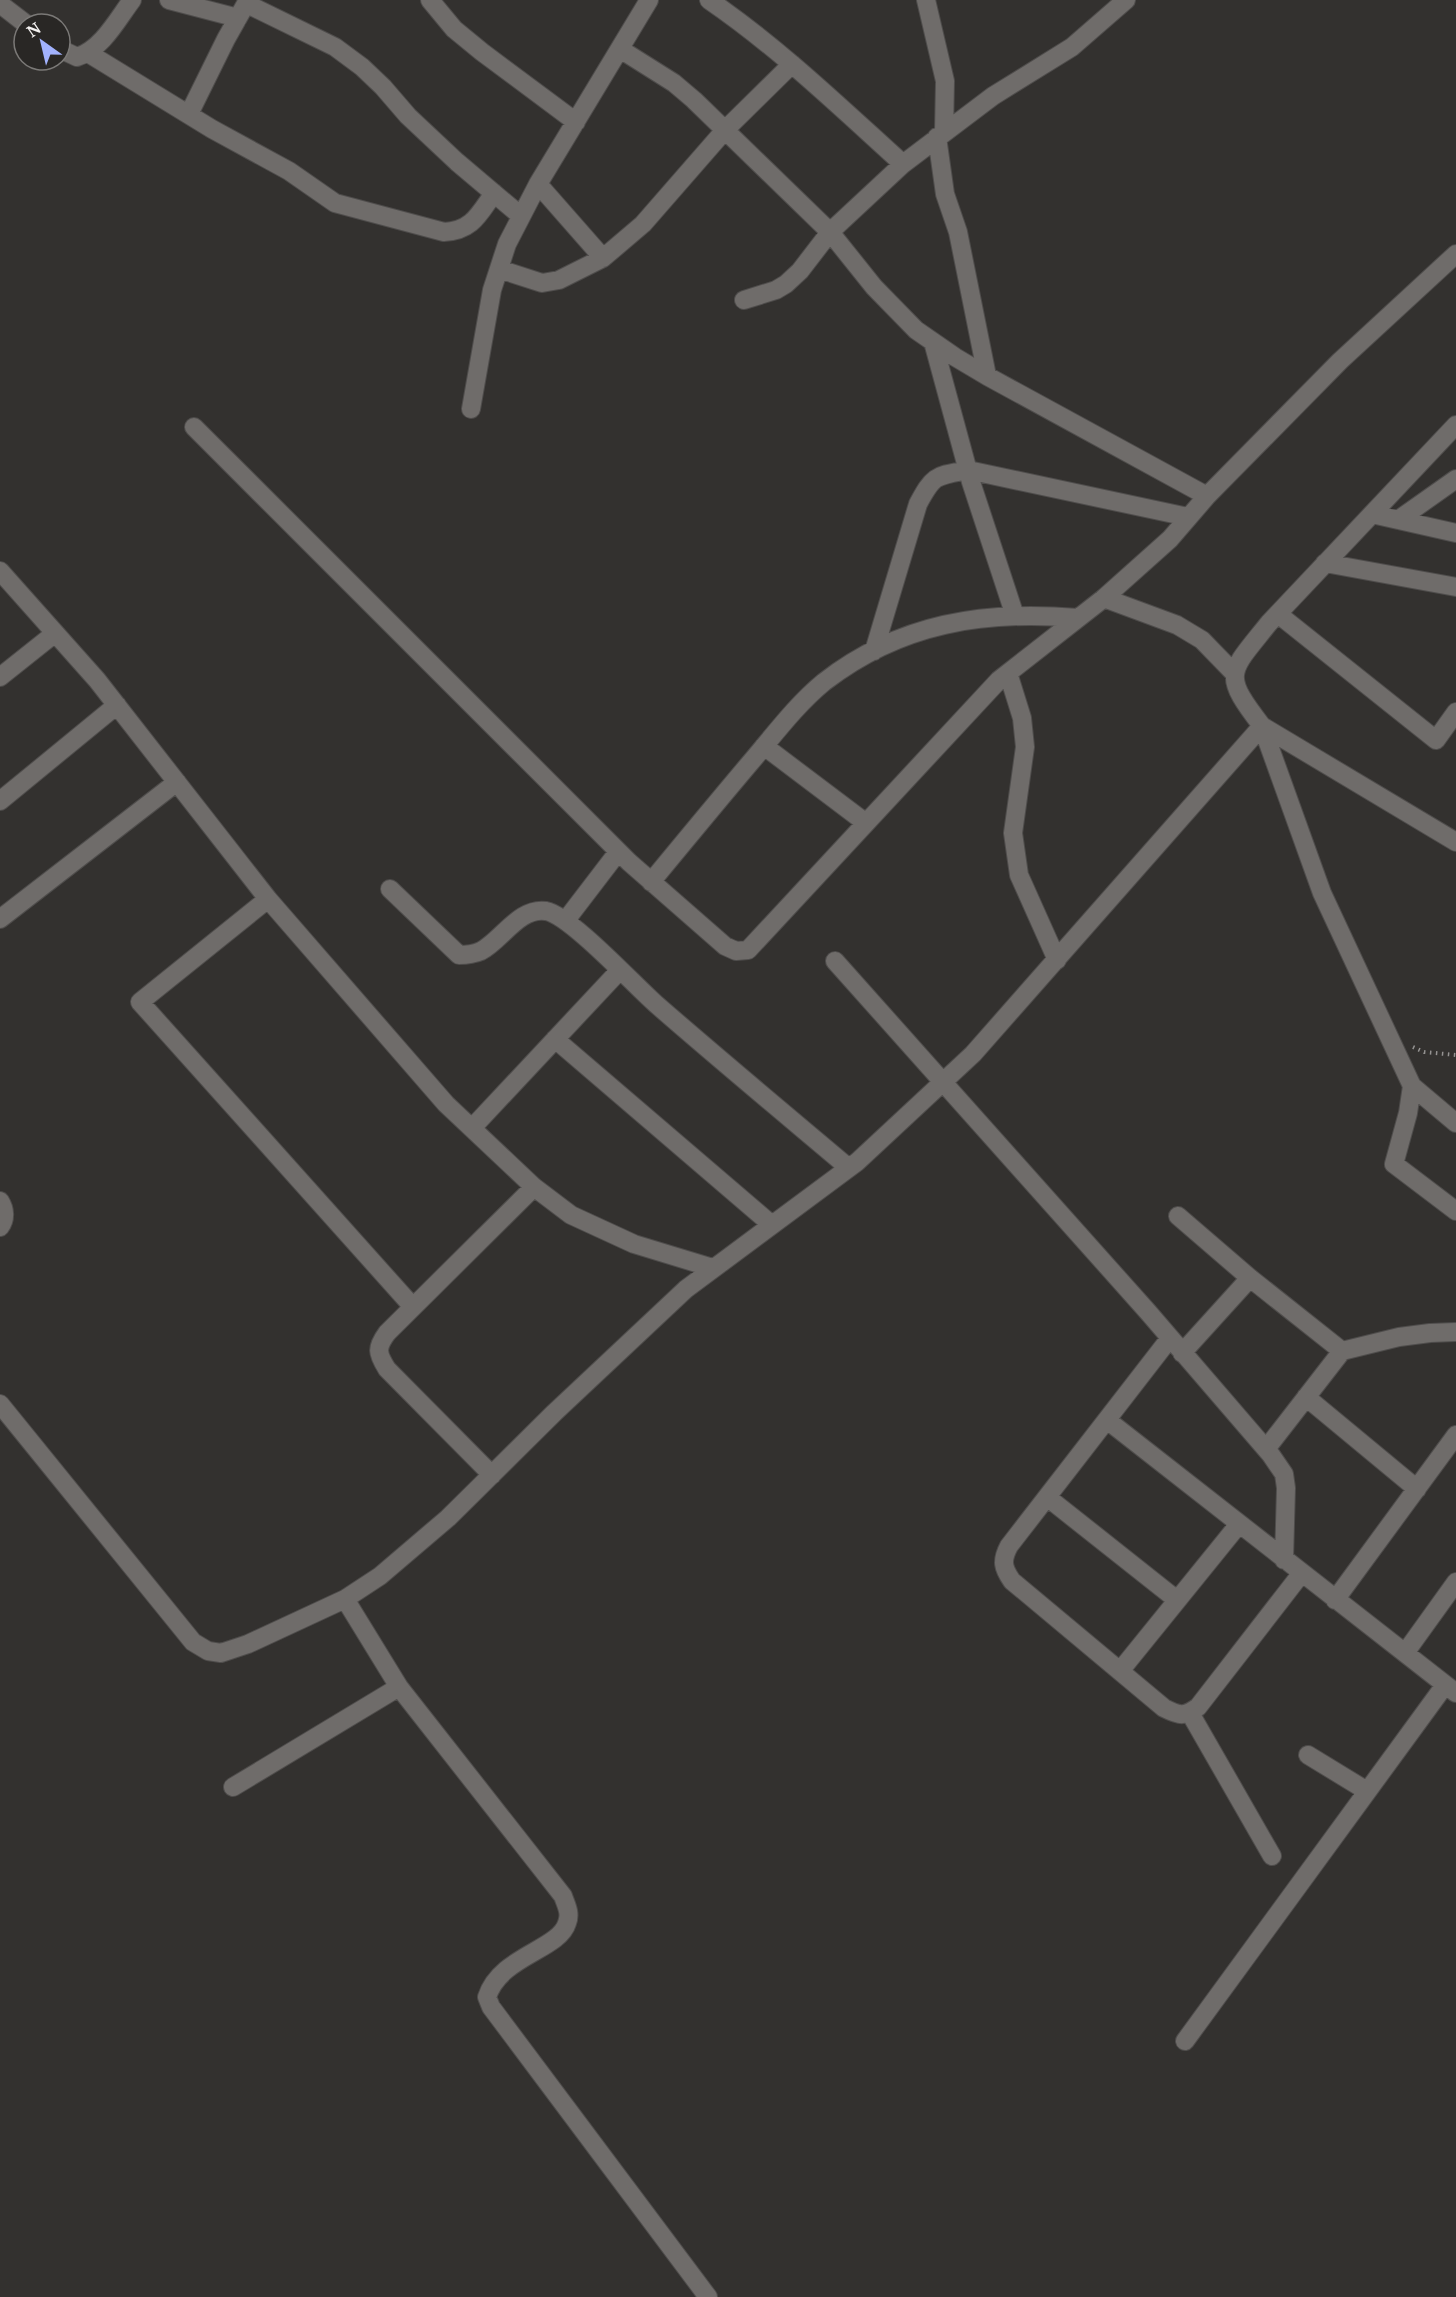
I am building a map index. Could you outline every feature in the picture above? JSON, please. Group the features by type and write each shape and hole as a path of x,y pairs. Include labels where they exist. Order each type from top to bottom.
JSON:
{"street":[{"path":"72,55 77,57 88,53 132,0"},
{"path":"169,0 244,7 335,47 362,67 408,116 522,216"},
{"path":"430,0 454,29 576,122"},
{"path":"471,408 492,290 507,244 538,184 649,0"},
{"path":"709,0 792,64 903,164"},
{"path":"926,0 945,81 941,134 945,194 958,232 987,376"},
{"path":"744,300 776,290 786,284 800,272 830,232 903,164 993,96 1071,47 1126,0"},
{"path":"189,114 244,7"},
{"path":"620,48 675,83 725,130 830,232 874,287 916,330 987,376 1206,496"},
{"path":"88,53 289,171 335,202 444,232 456,232 471,224 494,193"},
{"path":"499,269 542,283 559,280 603,258 643,224 725,130 792,64"},
{"path":"538,184 603,258"},
{"path":"194,427 618,852 725,946 736,951 748,950 947,733 1008,673 1104,598 1170,539 1206,496 1340,361 1456,254"},
{"path":"933,342 968,470 1015,616"},
{"path":"1456,424 1278,614 1241,658 1234,674 1235,684 1242,700 1262,726 1322,893 1412,1086 1456,1123"},
{"path":"874,651 918,504 929,483 939,476 968,470 1188,518"},
{"path":"1398,520 1456,479"},
{"path":"1372,514 1456,533"},
{"path":"1325,563 1456,587"},
{"path":"0,571 54,634 98,680 268,899 447,1104 534,1188 571,1215 634,1244 713,1268"},
{"path":"1104,598 1177,625 1202,640 1234,674"},
{"path":"1278,614 1436,740 1456,712"},
{"path":"651,882 790,716 823,683 857,660 897,639 955,621 1037,615 1078,618"},
{"path":"0,677 54,634"},
{"path":"1008,673 1023,718 1025,747 1013,833 1019,875 1057,960"},
{"path":"0,801 117,705"},
{"path":"0,1404 193,1642 208,1651 221,1653 248,1644 345,1599 380,1576 448,1518 554,1413 686,1288 849,1168 944,1082 973,1054 1057,960 1262,726"},
{"path":"1262,726 1456,843"},
{"path":"764,747 866,823"},
{"path":"3,911 177,782"},
{"path":"566,920 618,852"},
{"path":"390,889 459,955 470,955 482,950 521,918 532,912 546,911 566,920 655,1003 849,1168"},
{"path":"268,899 140,1002 413,1307"},
{"path":"835,961 1266,1449 1284,1474 1286,1488 1284,1560"},
{"path":"472,1128 620,970"},
{"path":"555,1039 772,1225"},
{"path":"1412,1086 1408,1113 1394,1164 1456,1211"},
{"path":"492,1475 387,1369 379,1356 380,1343 387,1333 534,1188"},
{"path":"0,1201 4,1208 3,1223 0,1227"},
{"path":"1178,1216 1250,1278 1342,1351"},
{"path":"1182,1353 1250,1278"},
{"path":"1266,1449 1342,1351 1399,1337 1456,1332"},
{"path":"1170,1338 1009,1546 1003,1558 1004,1569 1012,1581 1164,1708 1178,1715 1190,1713 1198,1707 1301,1574"},
{"path":"1306,1397 1417,1489"},
{"path":"1107,1420 1450,1689 1367,1791 1185,2041"},
{"path":"1335,1600 1456,1435"},
{"path":"1047,1497 1177,1600"},
{"path":"1120,1671 1239,1524"},
{"path":"1405,1653 1456,1582"},
{"path":"345,1599 399,1687 562,1896 569,1911 567,1923 561,1934 502,1971 490,1985 487,1996 491,2007 708,2297"},
{"path":"233,1787 399,1687"},
{"path":"1190,1713 1272,1856"},
{"path":"1308,1755 1367,1791"}],"path":[{"path":"1390,1036 1424,1052 1456,1055"}]}
